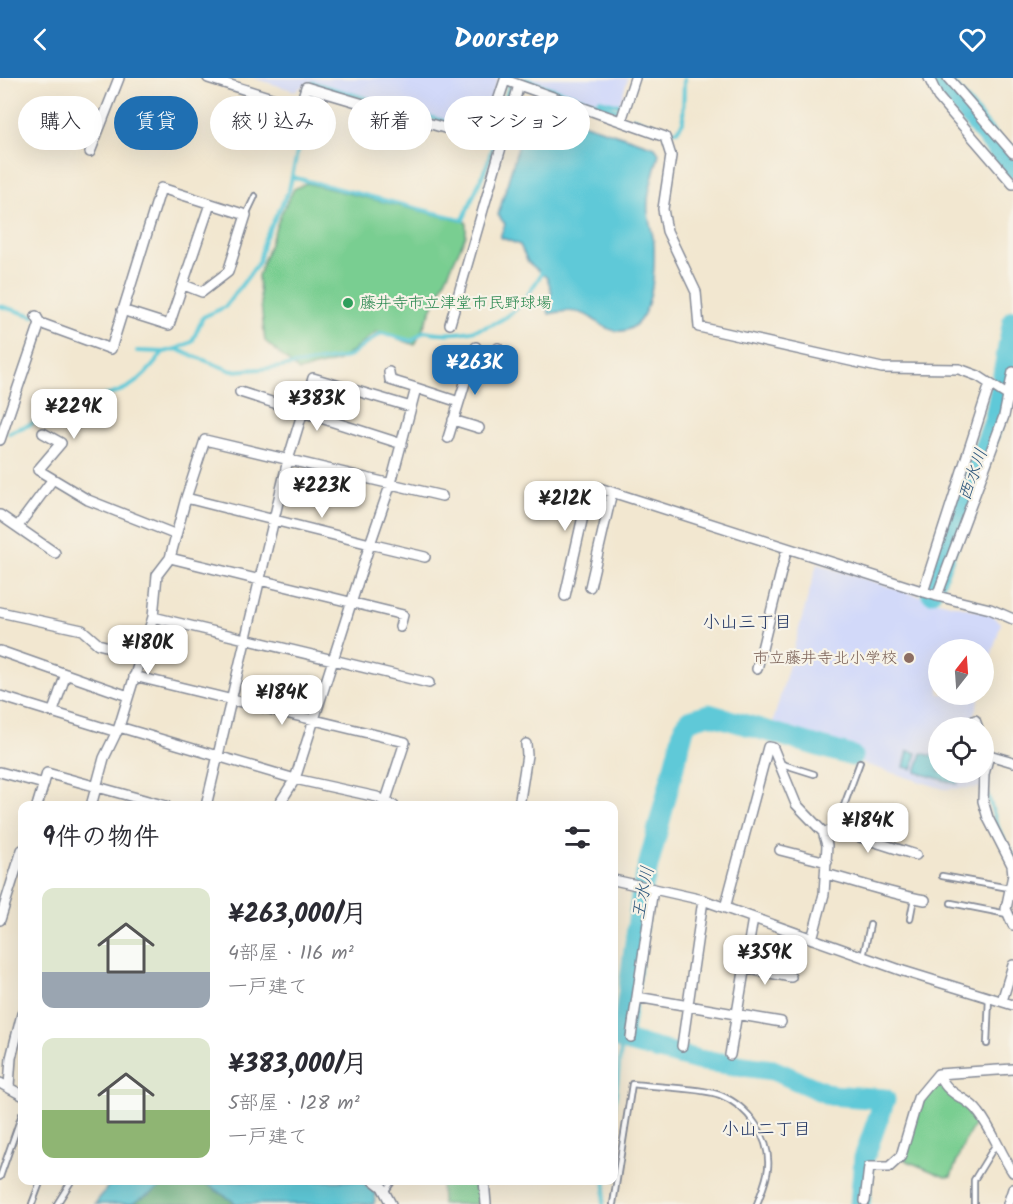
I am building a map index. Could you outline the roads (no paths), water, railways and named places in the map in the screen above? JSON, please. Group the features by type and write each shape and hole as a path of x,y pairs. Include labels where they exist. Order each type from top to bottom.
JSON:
{"street":[{"path":"90,153 119,78"},
{"path":"208,78 300,107 306,87 485,140 505,80 665,137 672,156 663,209 667,231 696,292 699,327 882,368 959,369 990,384 1011,398"},
{"path":"621,121 635,78"},
{"path":"929,78 938,97 1013,184"},
{"path":"948,78 1013,153"},
{"path":"450,324 519,85"},
{"path":"0,440 38,319 111,349 161,188 246,215 228,272 202,292 184,285"},
{"path":"122,310 169,325 210,204"},
{"path":"448,438 476,347"},
{"path":"470,367 490,374 498,348"},
{"path":"389,372 390,380 459,402"},
{"path":"937,596 1011,398 1013,372"},
{"path":"207,801 216,755 275,521 288,460 313,378 411,407"},
{"path":"923,592 990,384"},
{"path":"281,801 295,779 350,602 391,483 416,388"},
{"path":"240,392 402,444"},
{"path":"453,420 479,428"},
{"path":"42,434 61,443 38,470 88,500 174,534"},
{"path":"92,801 104,758 118,730 153,617 157,575 170,558 174,534 205,440 442,496"},
{"path":"18,526 52,479"},
{"path":"565,596 588,494 596,487 923,592 990,609 1013,619"},
{"path":"590,587 612,492"},
{"path":"186,498 425,557"},
{"path":"0,515 55,554"},
{"path":"757,669 787,548"},
{"path":"170,558 403,615 400,627"},
{"path":"0,612 82,630 98,644 140,655"},
{"path":"153,617 429,683"},
{"path":"0,651 128,696"},
{"path":"53,711 66,674"},
{"path":"134,676 405,742 390,801"},
{"path":"0,696 295,779 382,801"},
{"path":"520,801 527,755 526,744"},
{"path":"725,908 768,747 772,748 796,804 823,832 827,862 824,894 812,939"},
{"path":"994,756 1013,762"},
{"path":"0,772 44,784"},
{"path":"39,801 47,773 147,801"},
{"path":"984,783 983,801 988,818 1012,865 1013,875 1009,888 1007,914 1013,926"},
{"path":"823,832 841,831 916,855"},
{"path":"780,850 827,862"},
{"path":"0,920 18,863"},
{"path":"826,874 867,885 888,894 926,900"},
{"path":"618,881 703,900 863,957 1013,1005"},
{"path":"631,1037 653,889"},
{"path":"682,1046 703,900"},
{"path":"730,1055 753,918"},
{"path":"744,968 791,977"},
{"path":"1002,1001 1012,971"},
{"path":"637,998 781,1022"},
{"path":"18,1043 10,1058 4,1085 18,1093"},
{"path":"865,1202 869,1167 889,1167 901,1156 918,1098 938,1074 1013,1069"},
{"path":"938,1074 944,1086 955,1096 974,1106 981,1115 1013,1172"},
{"path":"378,1185 385,1191 391,1204"},
{"path":"484,1185 486,1204"},
{"path":"1008,1204 1013,1189"}],"lane":[{"path":"246,215 255,196"},
{"path":"835,831 860,762"},
{"path":"779,763 814,774"},
{"path":"942,876 1009,888"},
{"path":"910,919 914,898"},
{"path":"951,903 1007,914"},
{"path":"863,957 870,925"},
{"path":"987,1044 989,997"},
{"path":"618,1172 632,1084 719,1095 739,1107 758,1126 765,1145 768,1168 757,1204"},
{"path":"0,1177 18,1125"},
{"path":"974,1204 974,1180 996,1144"},
{"path":"32,1204 39,1185"},
{"path":"57,1204 69,1185"},
{"path":"385,1191 389,1185"},
{"path":"613,1204 616,1185"}],"water":[{"path":"590,126 655,147 659,153 648,205 654,244 653,281 641,319 633,327 622,331 605,327 585,314 565,312 549,314 546,303 552,292 547,278 528,262 520,245 500,237 505,224 498,215 517,150 590,150"},
{"path":"908,751 917,753 912,769 904,767"},
{"path":"922,753 928,755 928,776 916,772"},
{"path":"109,1185 165,1185 132,1204 95,1204"},
{"path":"208,1185 365,1185 376,1193 374,1204 237,1204"}],"waterway":[{"path":"633,118 666,130 677,131 683,122 684,78"},
{"name":"西水川","path":"938,78 1013,168"},
{"path":"526,80 617,110"},
{"path":"313,83 444,122"},
{"path":"292,177 463,220 488,162 509,86"},
{"path":"176,349 192,342 203,317 225,307 259,262 264,240 289,190 310,94"},
{"path":"598,104 599,100 623,106 624,103"},
{"path":"137,351 164,352 176,349 232,371 273,368 348,357 381,333 412,341 424,331 460,333 484,328 506,317 520,305 541,275 541,270"},
{"path":"0,306 34,316"},
{"name":"西水川","path":"931,592 995,418 1013,320"},
{"path":"9,433 31,424 59,407 105,396 128,387 151,368 163,352"},
{"name":"王水川","path":"852,756 709,714 689,720 684,728 642,890 622,1040 698,1060 773,1070 830,1095 885,1099 864,1158 860,1204"},
{"path":"987,793 999,830 1013,856"},
{"path":"618,1076 622,1040"},
{"path":"603,1204 605,1185"}],"place":[{"name":"藤井寺市立津堂市民野球場","path":"348,303"},
{"name":"市立藤井寺北小学校","path":"909,658"}],"district":[{"name":"小山三丁目","path":"747,623"},
{"name":"小山二丁目","path":"766,1130"}]}
